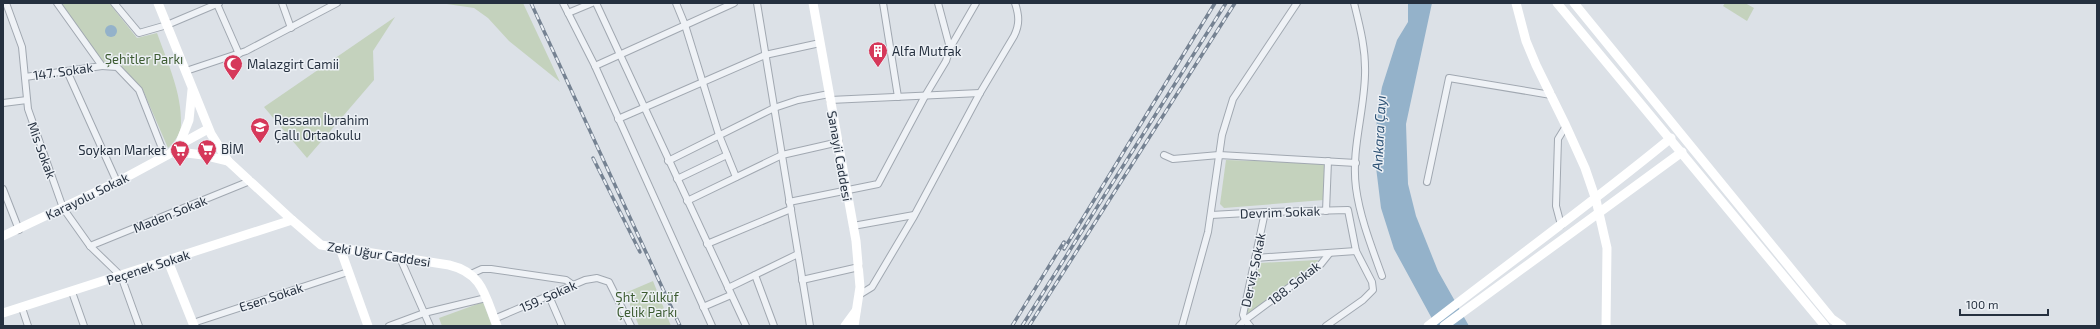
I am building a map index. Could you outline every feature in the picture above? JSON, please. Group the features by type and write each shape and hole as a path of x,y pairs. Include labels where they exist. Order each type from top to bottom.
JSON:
{"street":[{"name":"Mis Sokak","path":"6,3 22,47 28,109 63,208 90,246 121,276"},
{"path":"57,3 102,66 116,67 139,90 174,152"},
{"path":"114,3 139,33 166,25 218,3 239,54"},
{"name":"Zeki Uğur Caddesi","path":"158,3 210,132 230,163 321,245 449,265 461,268 471,274 482,286 495,323"},
{"path":"282,3 290,28"},
{"path":"186,71 239,54 337,3"},
{"path":"564,3 595,66 712,326"},
{"path":"568,13 592,3"},
{"path":"596,3 621,54 668,161 746,326"},
{"path":"676,3 704,81 719,135 736,177"},
{"path":"595,66 734,3"},
{"path":"756,3 810,326"},
{"name":"Sanayii Caddesi","path":"813,3 829,97 839,142 859,267 859,295 854,326"},
{"path":"883,3 898,97"},
{"path":"938,3 950,48"},
{"path":"789,202 846,192 878,184 946,60 950,48 976,3"},
{"path":"859,295 872,287 914,215 980,93 1017,29 1019,18 1015,3"},
{"path":"1182,326 1208,232 1222,135 1233,99 1297,3"},
{"path":"1354,3 1363,41 1365,75 1356,163 1356,188 1368,235 1382,276"},
{"path":"1516,3 1526,41 1585,168 1596,200 1607,248 1606,326"},
{"path":"1557,3 1671,138 1826,326"},
{"path":"1574,3 1832,319 1842,326"},
{"path":"618,119 765,54 820,43"},
{"name":"147. Sokak","path":"25,77 102,66"},
{"path":"67,71 117,182"},
{"path":"1427,182 1449,78 1551,95"},
{"path":"174,152 189,120 192,90"},
{"path":"668,161 774,108 798,100 829,97 898,97 980,93"},
{"path":"3,103 27,100"},
{"path":"1562,225 1556,206 1558,139 1566,126"},
{"name":"Karayolu Sokak","path":"3,236 19,230 117,182 210,132"},
{"path":"1428,326 1596,200 1671,138"},
{"path":"687,200 782,155 839,142"},
{"path":"174,152 203,155 230,163"},
{"path":"1444,326 1682,152"},
{"path":"677,179 727,155"},
{"path":"1164,155 1173,159 1219,155 1356,163"},
{"path":"1326,211 1328,161"},
{"name":"Maden Sokak","path":"90,246 250,181"},
{"path":"3,189 19,230"},
{"path":"707,244 791,209"},
{"name":"Devrim Sokak","path":"1211,215 1348,210 1356,251"},
{"name":"Derviş Sokak","path":"1250,326 1243,315 1265,212"},
{"path":"853,226 914,215"},
{"name":"Peçenek Sokak","path":"3,313 292,220"},
{"path":"340,248 368,326"},
{"path":"1255,258 1356,251 1372,282 1373,290 1363,300 1326,326"},
{"path":"728,288 798,254"},
{"name":"188. Sokak","path":"1239,326 1321,264 1329,254"},
{"path":"400,258 430,326"},
{"path":"168,261 194,324"},
{"path":"802,280 859,267"},
{"path":"471,274 482,269 491,269 566,280 572,285"},
{"name":"Esen Sokak","path":"194,324 348,272"},
{"path":"755,275 774,326"},
{"path":"121,276 139,326"},
{"name":"159. Sokak","path":"495,323 572,285 590,278 603,278 609,282 613,288 631,326"},
{"path":"72,292 84,326"},
{"path":"703,307 731,295"},
{"path":"549,296 562,326"},
{"path":"389,326 424,313 486,298"},
{"path":"22,308 28,326"},
{"name":"Sanayii Caddesi","path":"845,326 857,310"}],"green space":[{"name":"Şehitler Parkı","path":"60,3 109,3 137,38 157,33 173,77 181,112 180,131 168,148 142,88 117,62 103,63"},
{"path":"440,3 523,3 560,82 509,41 488,18 474,8"},
{"path":"1725,3 1745,3 1754,8 1747,21 1723,6"},
{"path":"395,17 373,51 374,80 307,158 264,107"},
{"path":"1226,160 1323,163 1325,164 1324,200 1224,208 1220,204"},
{"path":"1320,261 1250,315 1246,313 1260,263"},
{"name":"Şht. Zülküf Çelik Parkı","path":"653,281 671,326 639,326 625,293"},
{"path":"483,302 492,326 442,326 439,318"}],"water":[{"name":"Ankara Çayı","path":"1408,3 1432,3 1406,124 1408,184 1416,216 1438,271 1469,326 1436,326 1394,249 1381,208 1375,159 1377,115 1382,87 1397,40 1408,22"},
{"path":"111,25 115,27 117,31 115,35 111,37 107,35 105,31 107,27"}],"railway":[{"path":"531,3 680,326"},
{"path":"1064,249 1215,3"},
{"path":"1022,326 1226,3"},
{"path":"1029,326 1235,3"},
{"path":"593,158 640,252"},
{"path":"1012,326 1064,242"}],"place":[{"name":"Alfa Mutfak","path":"878,68"},
{"name":"Malazgirt Camii","path":"233,81"},
{"name":"Ressam İbrahim Çallı Ortaokulu","path":"260,144"},
{"name":"BİM","path":"207,166"},
{"name":"Soykan Market","path":"180,167"}]}
